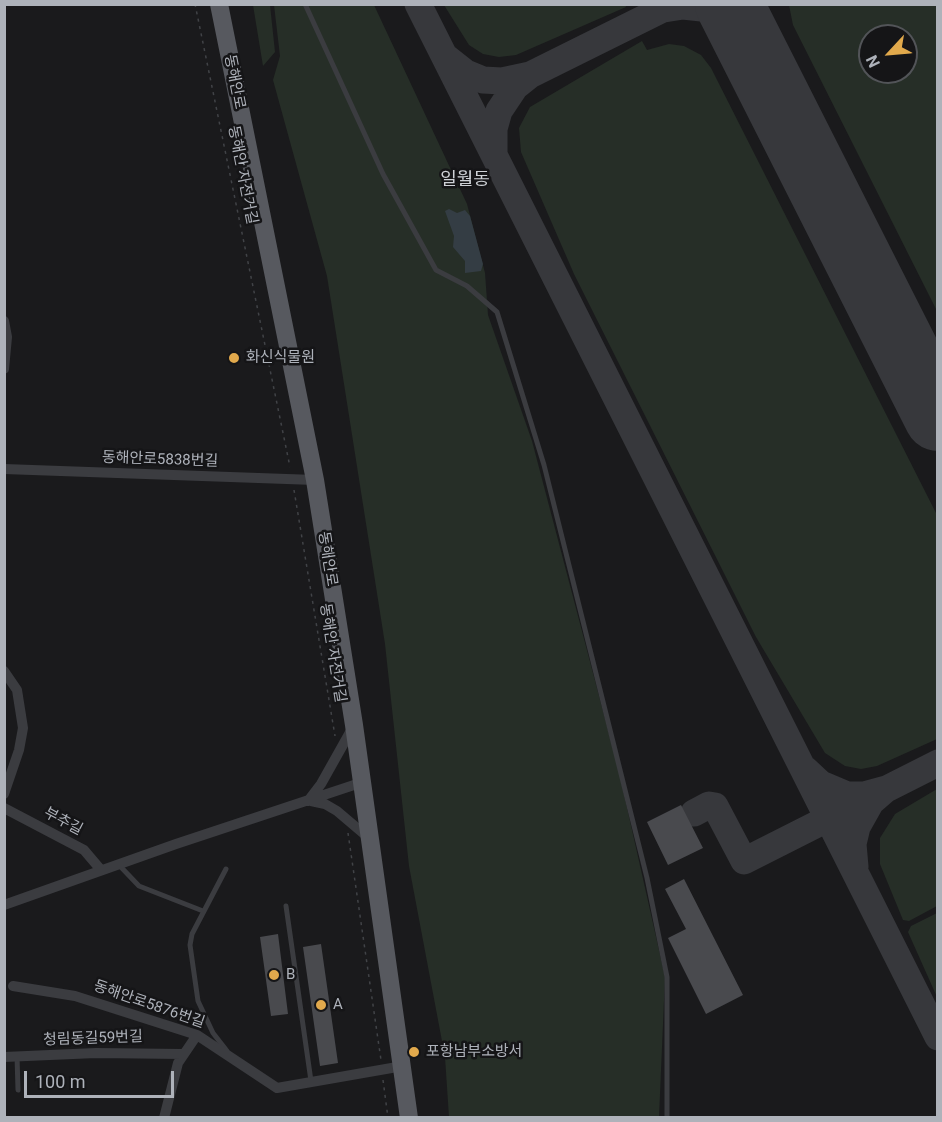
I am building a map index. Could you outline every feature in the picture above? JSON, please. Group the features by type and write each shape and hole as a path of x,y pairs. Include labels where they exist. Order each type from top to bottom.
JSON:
{"main road":[{"name":"동해안로","path":"219,4 315,480 363,782 409,1118"}],"street":[{"path":"4,321 7,337 4,369"},
{"name":"동해안로5838번길","path":"4,468 315,480"},
{"path":"4,671 17,690 23,728 20,750 4,794"},
{"path":"308,801 321,784 354,725"},
{"path":"4,905 118,864 363,782"},
{"path":"308,801 325,804 338,811 371,840"},
{"name":"부추길","path":"4,808 84,850 101,870"},
{"name":"동해안로5876번길","path":"9,985 75,996 197,1038 234,1059 277,1088 403,1066"},
{"path":"164,1118 182,1054 197,1038"},
{"name":"청림동길59번길","path":"4,1057 96,1053 182,1054"}],"lane":[{"path":"305,4 383,174 436,270 467,286 497,312 544,465 647,878 668,977 667,1118"},
{"path":"118,864 139,886 203,911"},
{"path":"225,869 192,934 190,945 196,994 213,1033 234,1059"},
{"path":"286,906 311,1082"},
{"path":"197,1038 213,1033"},
{"path":"17,1056 18,1090"}],"path":[{"name":"동해안 자전거길","path":"195,4 292,480 336,742"},
{"path":"346,826 388,1118"}],"shaded area":[{"path":"625,4 626,7 516,55 499,57 483,54 469,45 444,5"},
{"path":"253,5 270,5 275,52 263,66"},
{"path":"274,5 374,5 467,204 485,273 488,315 532,441 619,772 665,977 659,1117 449,1117 445,1057 409,866 385,644 327,276 273,80 280,56"},
{"path":"789,5 937,5 937,311 793,25"},
{"path":"642,41 647,50 669,44 684,46 701,55 711,68 937,515 937,739 877,766 861,769 845,766 825,753 756,637 574,274 521,152 519,128 530,107"},
{"path":"449,209 457,213 465,210 470,216 483,264 481,271 465,273 465,261 453,247 454,236 445,211"},
{"path":"937,789 937,906 909,921 903,920 880,864 880,838 895,814"},
{"path":"937,913 937,997 908,932 911,926"}],"building":[{"path":"681,805 703,848 668,865 647,822"},
{"path":"684,879 743,995 706,1014 668,938 686,929 665,889"},
{"name":"B","path":"278,934 288,1014 271,1016 260,937"},
{"name":"A","path":"321,944 338,1063 320,1066 303,947"}],"taxiway":[{"path":"418,4 938,1037"},
{"path":"670,4 664,9 683,6 711,9 741,28"},
{"path":"530,75 673,4"},
{"path":"447,58 466,73 483,80 502,81 530,75 515,87 499,111 494,129 494,153"},
{"path":"694,813 709,805 715,806 744,861 938,763"},
{"path":"806,770 821,784 847,795 864,795 886,789 871,802 857,827 853,844 855,867"}],"runway":[{"path":"729,4 938,417"}],"place":[{"name":"화신식물원","path":"234,358"},
{"name":"B","path":"274,975"},
{"name":"A","path":"321,1005"},
{"name":"포항남부소방서","path":"414,1052"}],"district":[{"name":"일월동","path":"465,180"}]}
